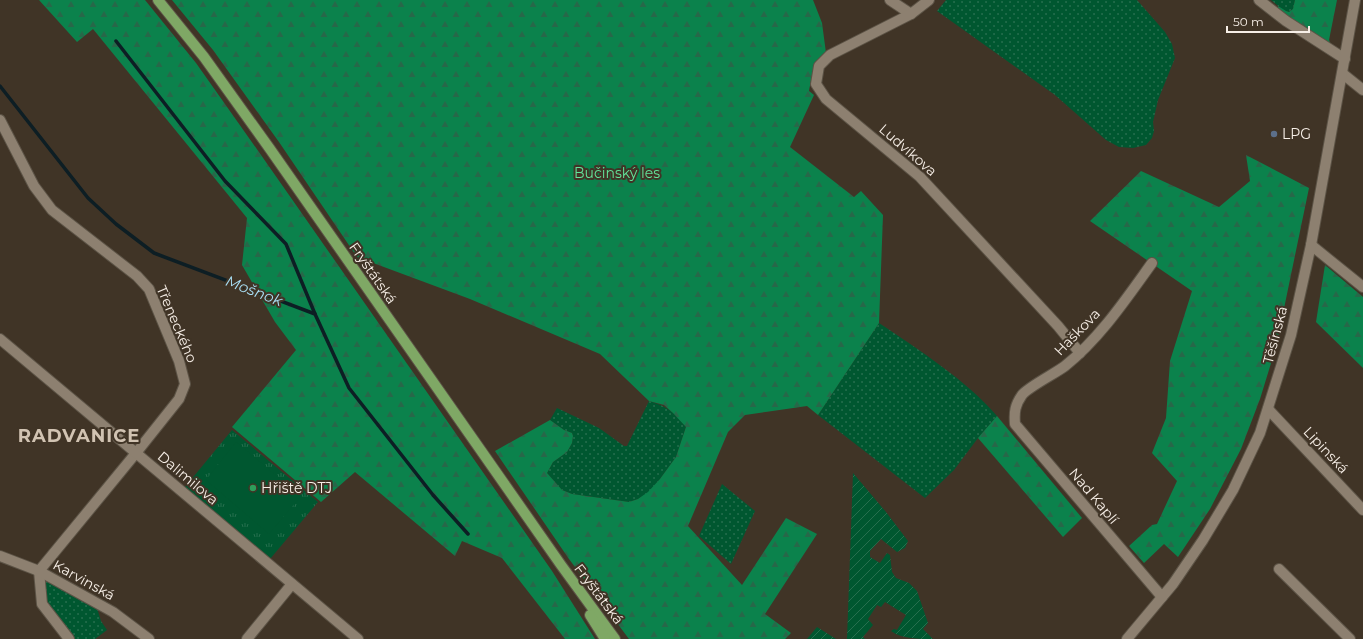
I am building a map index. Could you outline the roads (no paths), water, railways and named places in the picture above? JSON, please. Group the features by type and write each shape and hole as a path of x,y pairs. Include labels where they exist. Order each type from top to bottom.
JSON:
{"main road":[{"name":"Fryštátská","path":"158,0 204,57 270,148 561,565 615,639"},
{"name":"Fryštátská","path":"561,565 605,639"}],"street":[{"path":"890,0 911,14"},
{"name":"Ludvíkova","path":"928,0 911,14 830,54 819,66 816,84 826,99 920,177 1058,326 1080,353"},
{"path":"1259,0 1296,27 1345,59"},
{"name":"Těšínská","path":"1127,639 1173,584 1203,540 1233,490 1260,433 1292,335 1311,245 1343,74 1355,0"},
{"path":"1343,74 1363,90"},
{"name":"Třeneckého","path":"0,120 34,186 52,210 137,276 148,289 179,361 185,384 179,399 40,571"},
{"path":"1311,245 1363,288"},
{"name":"Haškova","path":"1014,410 1023,394 1065,366 1090,343 1128,298 1152,263"},
{"name":"Dalimilova","path":"0,339 358,639"},
{"name":"Lipinská","path":"1268,409 1363,510"},
{"name":"Nad Kaplí","path":"1014,410 1015,424 1162,597"},
{"name":"Karvinská","path":"0,556 40,571 113,612 149,639"},
{"path":"1279,569 1350,639"},
{"path":"40,571 42,604 69,639"},
{"path":"247,639 292,584"}],"waterway":[{"path":"116,41 225,181 286,244 315,314"},
{"name":"Mošnok","path":"0,86 88,198 116,224 154,253 315,314 349,388 433,495 468,534"}],"place":[{"name":"LPG","path":"1274,134"},
{"name":"Hřiště DTJ","path":"253,488"}],"district":[{"name":"RADVANICE","path":"79,436"}],"park label":[{"name":"Bučinský les","path":"617,173"}]}
